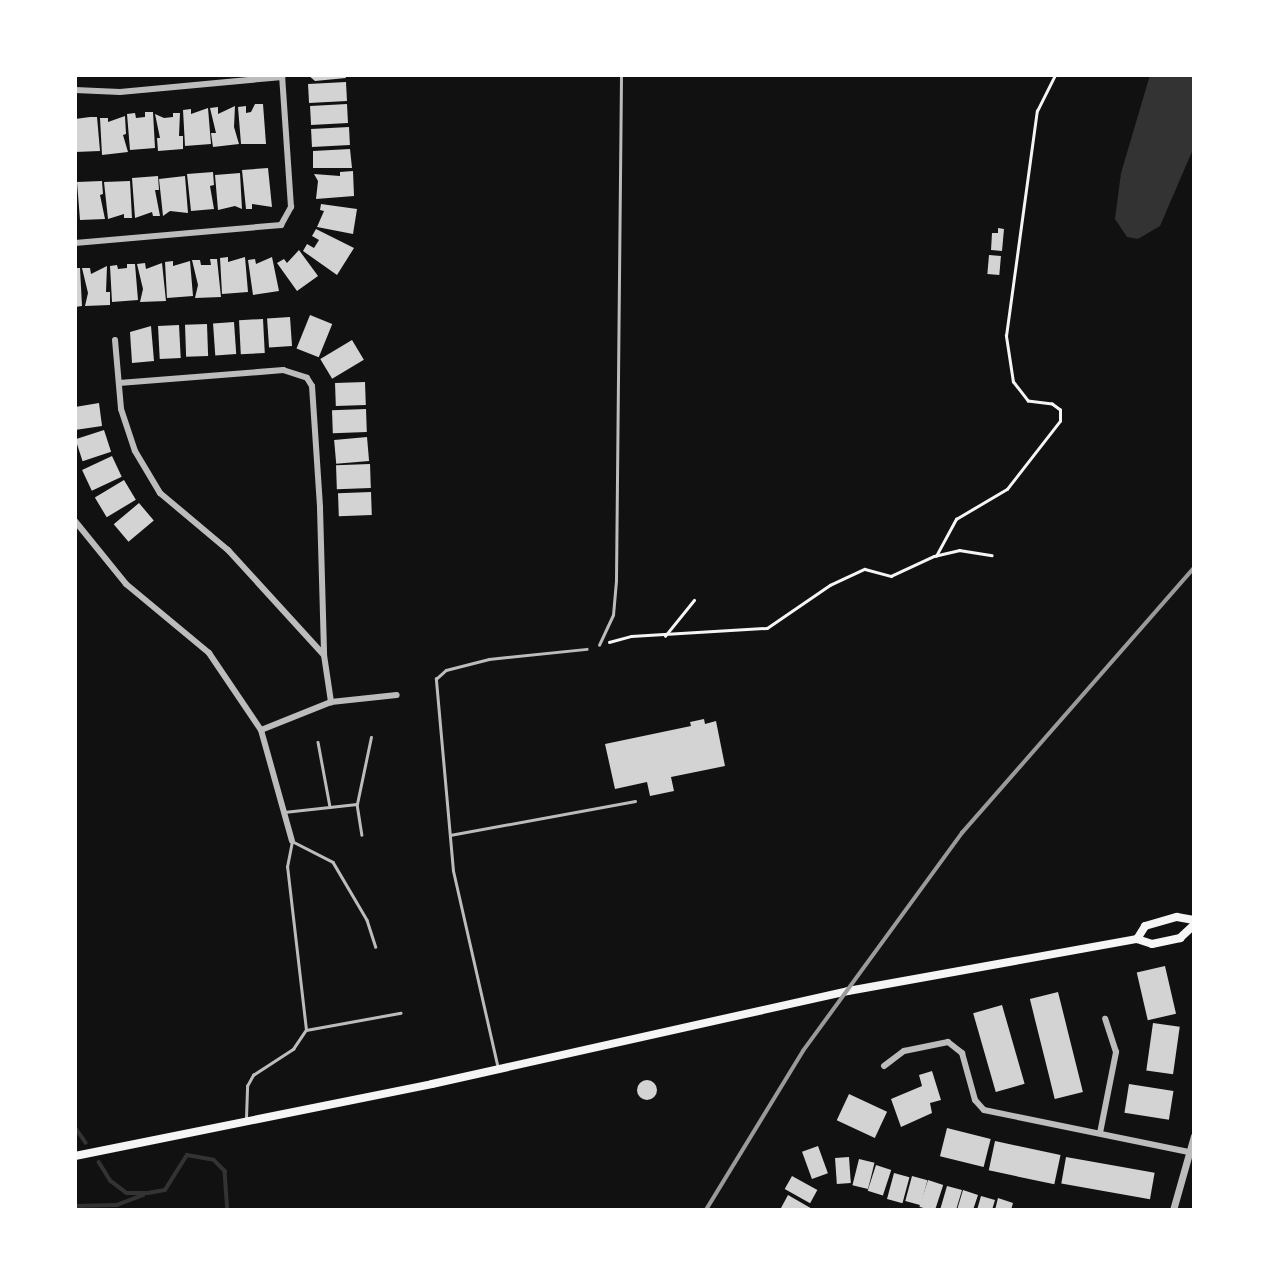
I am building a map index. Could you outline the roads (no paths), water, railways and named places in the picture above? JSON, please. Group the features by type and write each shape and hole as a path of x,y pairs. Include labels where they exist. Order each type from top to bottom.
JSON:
{"main road":[{"path":"1136,939 1145,926 1177,916 1194,920"},
{"path":"75,1156 498,1069 848,991 1136,939 1152,944 1180,938 1194,925"}],"street":[{"path":"75,90 120,92 282,76 291,207 281,225 75,243"},
{"path":"115,340 121,409 135,451 160,493 228,550 324,655"},
{"path":"119,383 283,370 307,378 313,404 324,655 331,702"},
{"path":"75,521 126,584 209,653 261,730 292,841"},
{"path":"261,730 331,702 397,695"},
{"path":"1100,1133 1116,1052 1105,1019"},
{"path":"884,1066 904,1051 948,1042 962,1053 975,1100 984,1110 1191,1152"},
{"path":"1173,1210 1194,1136"}],"lane":[{"path":"599,645 613,615 616,580 621,75"},
{"path":"498,1069 467,944 450,835 436,679 446,670 489,659 586,649"},
{"path":"362,835 357,804 371,737"},
{"path":"318,742 330,807"},
{"path":"450,835 635,801"},
{"path":"284,812 357,804"},
{"path":"246,1122 247,1086 253,1075 293,1049 306,1030 287,867 292,841 333,862 367,920 376,947"},
{"path":"306,1030 400,1013"}],"waterway":[{"path":"75,1127 86,1143"},
{"path":"99,1162 111,1181 127,1193 148,1193 165,1190 187,1155 214,1160 225,1171 228,1210"},
{"path":"75,1206 117,1205 143,1195"}],"railway":[{"path":"706,1210 803,1051 962,833 1194,568"}]}
